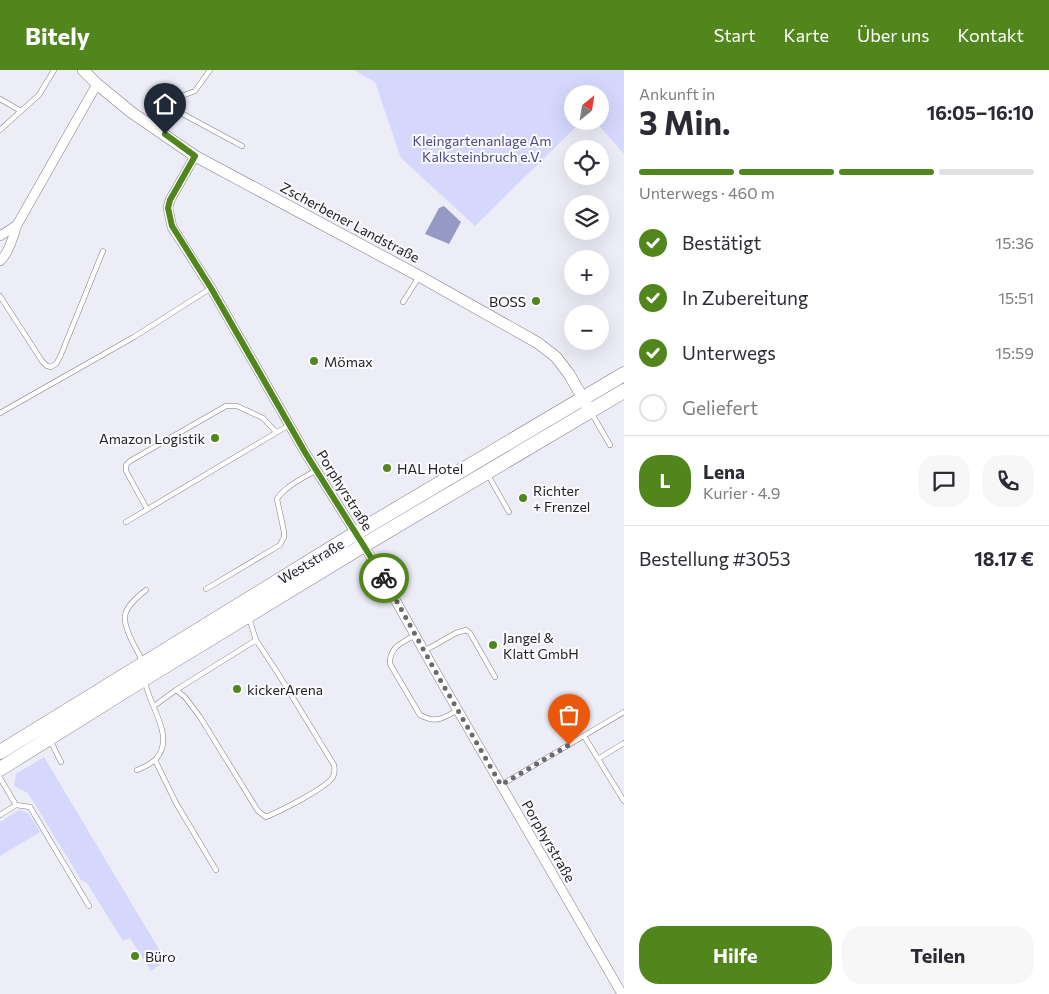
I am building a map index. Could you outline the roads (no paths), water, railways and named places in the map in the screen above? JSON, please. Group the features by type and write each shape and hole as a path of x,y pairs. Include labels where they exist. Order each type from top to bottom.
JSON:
{"main road":[{"path":"483,467 583,398 624,374"},
{"path":"0,770 144,679 248,617 360,539 483,467 624,391"},
{"name":"Weststraße","path":"0,752 240,604 360,539"}],"street":[{"name":"Zscherbener Landstraße","path":"83,70 131,112 195,156 420,276 538,343 556,357 569,374 590,411"},
{"path":"0,261 12,240 17,225 97,84"},
{"name":"Porphyrstraße","path":"195,156 170,200 168,208 172,226 211,288 316,470 360,539 622,994"},
{"path":"0,236 17,225"}],"lane":[{"path":"0,130 39,95 54,70"},
{"path":"153,126 174,98 195,91 210,70"},
{"path":"0,99 21,111"},
{"path":"168,106 242,146"},
{"path":"0,296 42,361 51,367 56,364 60,357 103,252"},
{"path":"403,302 420,276"},
{"path":"0,413 134,337 211,288"},
{"path":"147,509 126,471 126,465 171,436 226,406 237,406 263,418 276,432"},
{"path":"590,411 610,445"},
{"path":"126,522 289,425"},
{"path":"483,467 509,512"},
{"path":"206,589 280,545 284,532 278,499 290,486 316,470"},
{"path":"137,770 155,760 160,754 162,744 162,733 146,687 141,657 125,628 124,616 132,602 146,590"},
{"path":"176,690 200,717 258,811 266,817 321,787 332,778 334,766 256,640 252,622 240,604"},
{"path":"424,650 456,633 466,630 470,633 495,677"},
{"path":"415,635 392,649 389,657 390,664 420,715 428,719 439,720 458,710"},
{"path":"154,706 256,640"},
{"path":"501,785 624,712"},
{"path":"584,736 624,801"},
{"path":"49,739 61,762"},
{"path":"598,759 624,743"},
{"path":"155,760 176,803 216,870"},
{"path":"0,778 16,805"},
{"path":"0,815 16,805 30,806 89,906"}],"place":[{"name":"BOSS","path":"536,301"},
{"name":"Mömax","path":"314,361"},
{"name":"Amazon Logistik","path":"215,438"},
{"name":"HAL Hotel","path":"387,468"},
{"name":"Richter + Frenzel","path":"523,498"},
{"name":"Jangel & Klatt GmbH","path":"493,645"},
{"name":"kickerArena","path":"237,689"},
{"name":"Büro","path":"135,956"}],"park label":[{"name":"Kleingartenanlage Am Kalksteinbruch e.V.","path":"482,148"}]}
